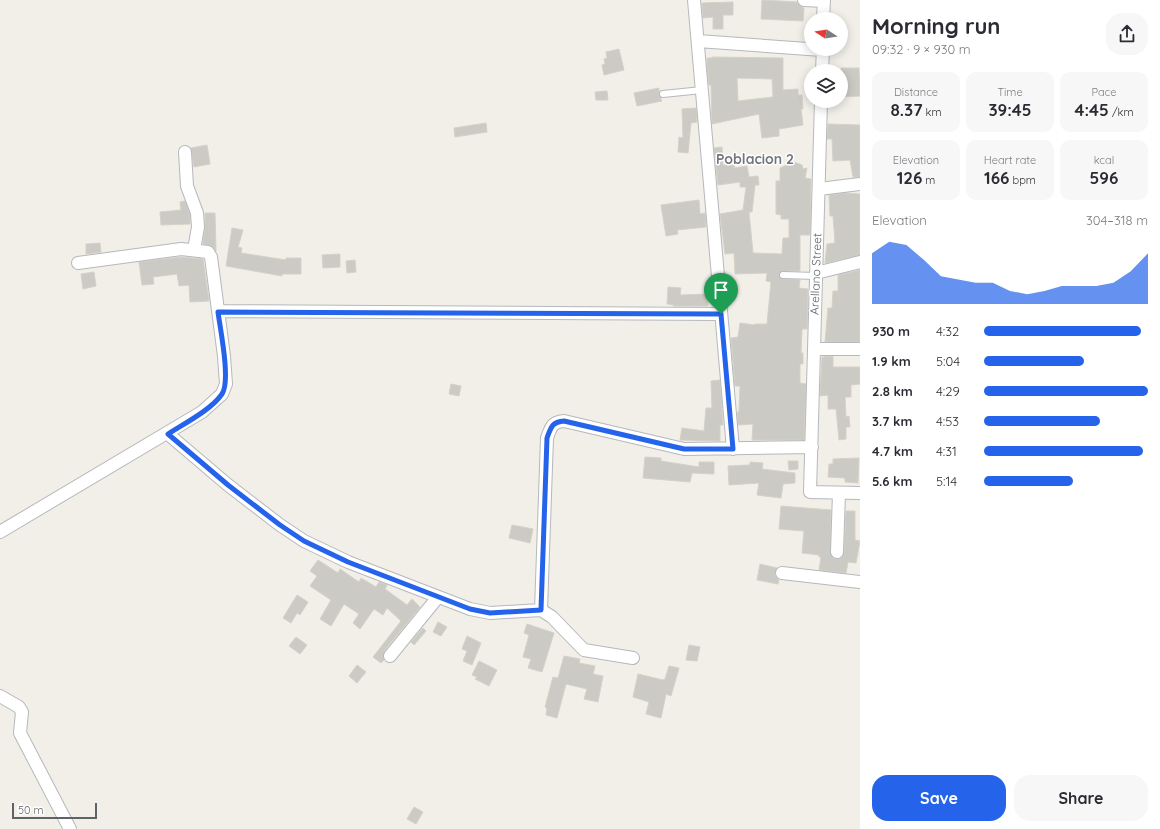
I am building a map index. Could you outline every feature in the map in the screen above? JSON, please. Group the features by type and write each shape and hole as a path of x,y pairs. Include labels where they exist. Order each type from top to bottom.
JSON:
{"street":[{"path":"694,0 733,449"},
{"path":"804,0 824,0 823,12"},
{"path":"698,40 804,49"},
{"name":"Arellano Street","path":"821,108 810,492 839,493"},
{"path":"185,152 187,186 197,213 198,227 194,250"},
{"path":"819,189 860,184"},
{"path":"0,532 168,434 202,412 222,394 226,384 224,356 211,257 208,252 181,249 78,263"},
{"path":"816,274 860,262"},
{"path":"218,312 721,314"},
{"path":"814,349 860,348"},
{"path":"541,610 547,438 552,424 564,421 684,449 812,447"},
{"path":"168,434 228,485 280,525 304,541 348,562 470,609 490,613 541,610 552,617 584,650 633,658"},
{"path":"838,552 839,493 860,493"},
{"path":"782,572 860,582"},
{"path":"390,656 438,597"},
{"path":"0,696 19,707 22,712 20,733 70,829"}],"lane":[{"path":"663,94 702,90"},
{"path":"783,275 816,274"}],"building":[{"path":"762,0 797,2 804,8 803,21 761,19"},
{"path":"733,2 733,15 723,15 723,29 713,29 713,17 703,18 702,3"},
{"path":"619,49 624,70 604,75 602,65 605,64 604,59 607,58 606,52"},
{"path":"707,58 783,58 783,90 798,89 798,95 802,95 803,109 801,109 803,125 779,129 779,136 762,138 759,114 712,124 711,85 709,85","holes":["737,78 772,79 773,97 738,101"]},
{"path":"848,68 859,68 860,96 848,97"},
{"path":"659,88 659,95 662,101 637,106 634,93"},
{"path":"607,91 608,100 596,100 595,92"},
{"path":"696,108 697,122 691,123 688,153 678,152 679,137 683,138 682,109"},
{"path":"486,123 487,132 455,137 454,128"},
{"path":"828,124 860,125 860,177 853,177 850,160 833,161 832,139 827,139"},
{"path":"207,145 210,164 194,167 191,148"},
{"path":"722,147 723,165 734,165 735,168 747,166 749,177 758,176 759,185 755,185 752,212 749,212 753,253 782,254 783,238 789,238 789,219 781,219 781,215 776,214 776,181 780,181 780,168 794,162 802,165 803,169 807,168 805,178 811,179 810,235 800,235 800,271 783,271 779,274 782,279 800,280 799,288 808,289 807,329 802,329 801,353 803,353 803,364 800,364 800,383 806,384 804,440 752,440 753,424 738,425 737,412 739,412 740,386 735,386 731,338 738,337 740,323 755,325 767,324 771,282 766,281 767,273 735,274 734,253 725,254 720,214 743,210 746,187 740,187 740,182 718,185 714,148"},
{"path":"846,193 860,194 860,255 825,263 827,244 835,243 833,216 830,216 829,195"},
{"path":"699,200 700,214 705,213 706,227 677,230 678,234 666,236 661,205"},
{"path":"185,201 190,215 190,224 161,225 160,212 181,210 180,202"},
{"path":"205,213 215,213 216,251 212,246 203,244"},
{"path":"232,228 243,230 238,247 242,248 241,253 286,260 286,258 301,258 301,274 282,274 282,276 226,266"},
{"path":"100,243 101,252 86,254 86,244"},
{"path":"340,254 340,267 323,268 322,255"},
{"path":"181,257 203,259 209,301 190,302 189,285 179,286 177,274 153,277 154,284 142,285 139,262"},
{"path":"355,260 356,272 347,273 346,261"},
{"path":"860,270 860,342 825,342 828,308 832,308 833,291 838,291 838,275"},
{"path":"94,272 96,286 83,289 81,274"},
{"path":"668,287 681,288 680,295 708,294 708,306 673,306 674,305 667,304"},
{"path":"833,356 833,367 860,367 860,384 851,385 851,397 845,397 846,417 849,416 850,427 846,427 846,439 839,440 836,409 828,409 828,395 820,396 822,357"},
{"path":"720,380 723,425 720,425 720,441 680,440 682,428 704,431 706,408 712,408 711,381"},
{"path":"451,384 461,386 459,396 449,394"},
{"path":"645,457 661,458 661,461 699,467 699,462 714,462 714,474 692,473 690,482 643,478"},
{"path":"859,458 858,483 845,482 845,478 828,477 829,464 833,464 833,459"},
{"path":"788,461 798,461 798,469 789,470"},
{"path":"750,462 763,463 762,469 795,473 795,483 783,484 781,498 757,495 759,483 729,485 728,466 750,465"},
{"path":"781,506 831,510 830,552 833,558 836,559 841,558 844,553 846,511 855,511 855,540 860,541 856,563 848,562 846,573 819,570 821,557 819,557 819,555 802,553 804,531 779,529"},
{"path":"512,525 533,529 530,543 509,538"},
{"path":"318,560 338,573 340,569 359,582 361,578 376,587 379,582 387,585 385,589 407,605 412,599 420,607 384,651 384,660 381,663 373,657 401,621 387,608 383,615 374,609 360,629 353,623 359,614 344,604 331,626 320,619 331,600 310,586 317,576 310,571"},
{"path":"760,564 777,568 775,576 779,580 778,584 757,580"},
{"path":"297,595 308,602 300,615 297,613 291,623 283,618"},
{"path":"438,622 447,627 441,636 433,632"},
{"path":"527,624 554,633 542,672 528,668 531,659 523,657 529,635 524,633"},
{"path":"423,628 426,631 414,645 411,642"},
{"path":"467,636 481,643 472,665 463,661 467,651 462,649"},
{"path":"296,637 307,645 300,654 289,646"},
{"path":"689,645 700,647 697,661 686,660"},
{"path":"564,656 580,659 579,663 595,666 593,674 603,676 598,702 584,699 587,689 566,684 557,718 546,715 547,708 545,707 553,677 558,678"},
{"path":"479,661 497,670 489,686 475,679 477,677 472,675"},
{"path":"357,665 366,672 357,683 349,676"},
{"path":"669,666 679,668 671,696 666,694 661,718 646,714 649,702 633,697 638,674 663,680 665,679"},
{"path":"414,807 423,812 416,824 407,819"}],"district":[{"name":"Poblacion 2","path":"755,159"}],"route":[{"path":"218,312 721,314 733,449 684,449 564,421 552,424 547,438 541,610 490,613 470,609 348,562 304,541 280,525 228,485 168,434 202,412 222,394 226,384 218,312"}]}
